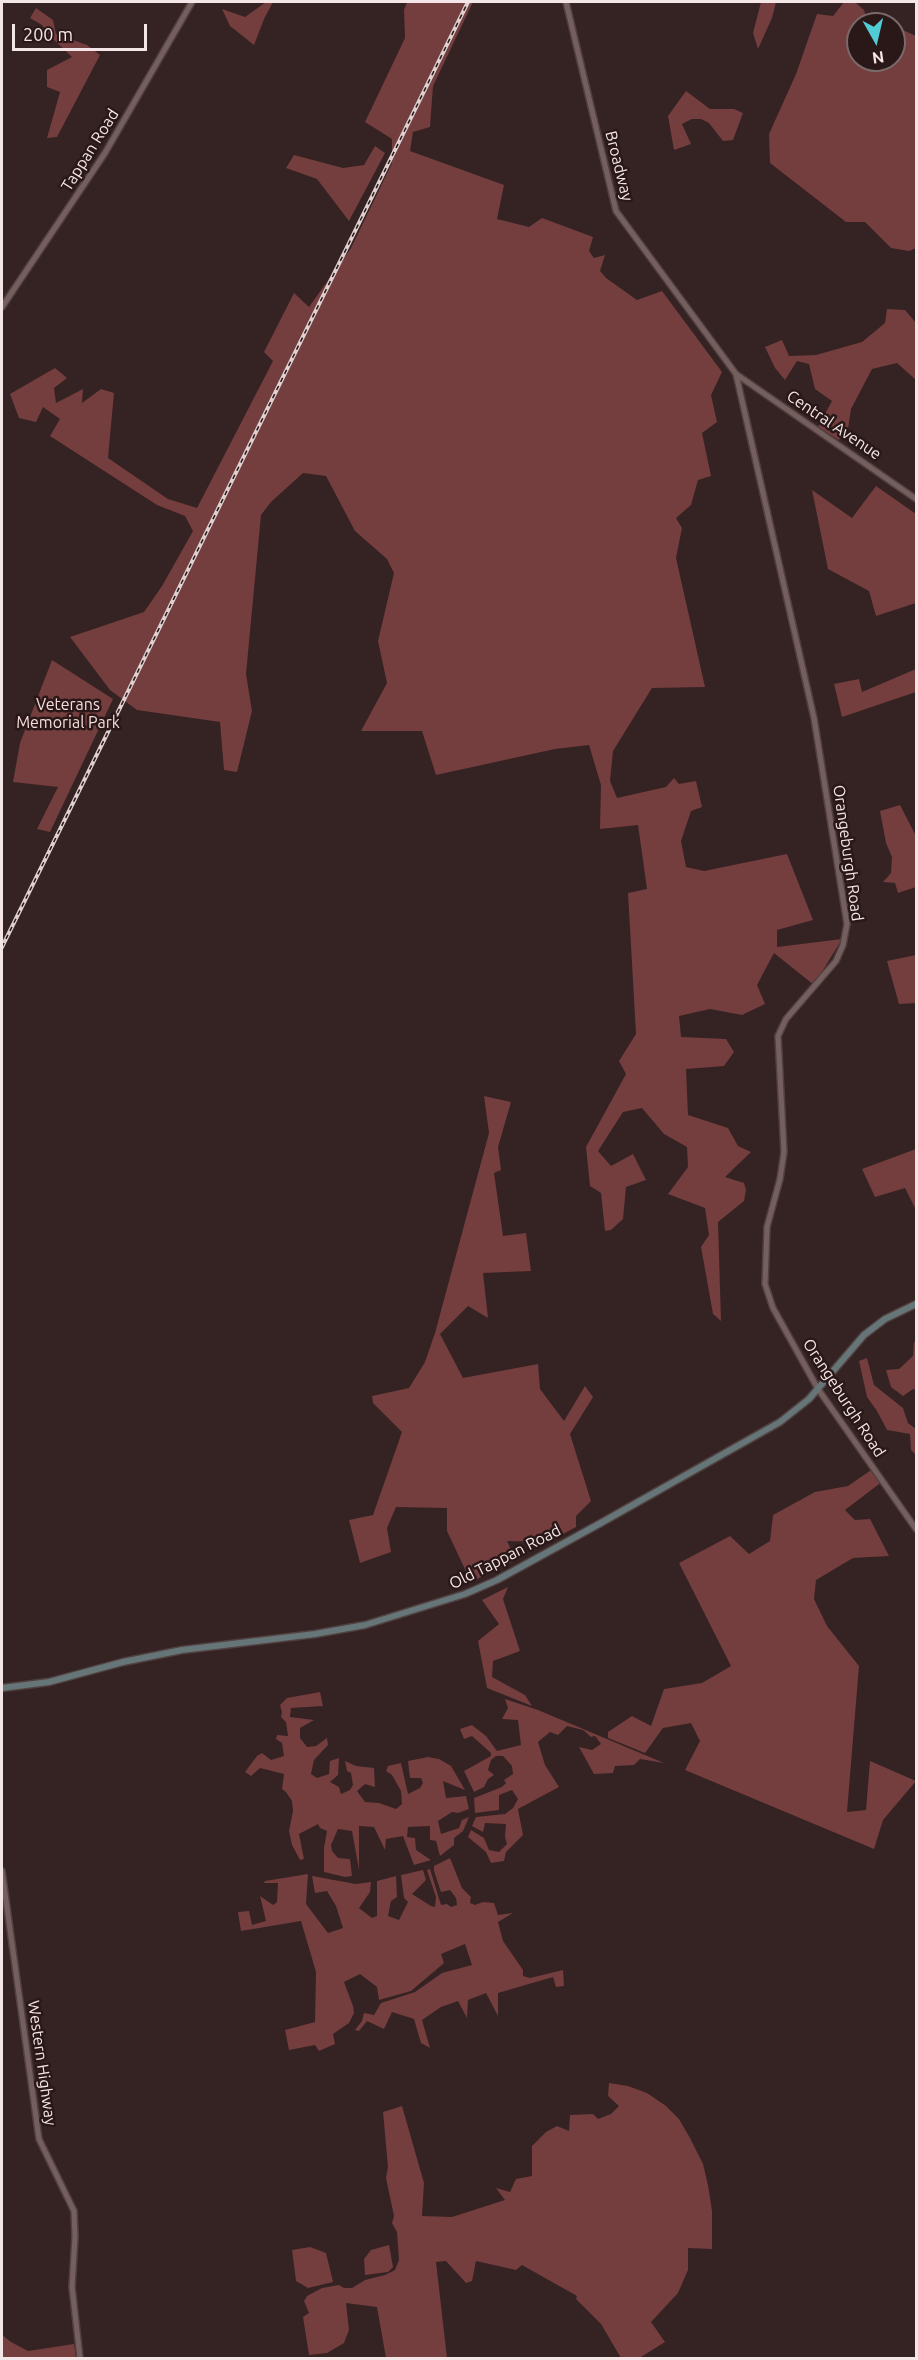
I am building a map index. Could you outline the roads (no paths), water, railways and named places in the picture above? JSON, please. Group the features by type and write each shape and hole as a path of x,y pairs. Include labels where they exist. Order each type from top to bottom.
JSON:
{"main road":[{"name":"Old Tappan Road","path":"2,1688 49,1682 123,1662 182,1650 315,1634 380,1622 448,1600 504,1576 780,1422 799,1408 818,1389 864,1335 885,1319 916,1304"}],"street":[{"name":"Tappan Road","path":"2,308 94,171 192,2"},
{"name":"Broadway","path":"566,2 616,211 736,374"},
{"name":"Central Avenue","path":"736,374 916,499"},
{"name":"Orangeburgh Road","path":"736,374 814,718 847,924 843,945 836,961 786,1019 777,1044 784,1152 780,1179 767,1227 765,1284 773,1308 818,1389 916,1529"},
{"name":"Western Highway","path":"2,1871 39,2139 74,2211 76,2230 72,2287 80,2358"}],"railway":[{"path":"2,947 468,2"}],"park label":[{"name":"Veterans Memorial Park","path":"68,714"}]}
